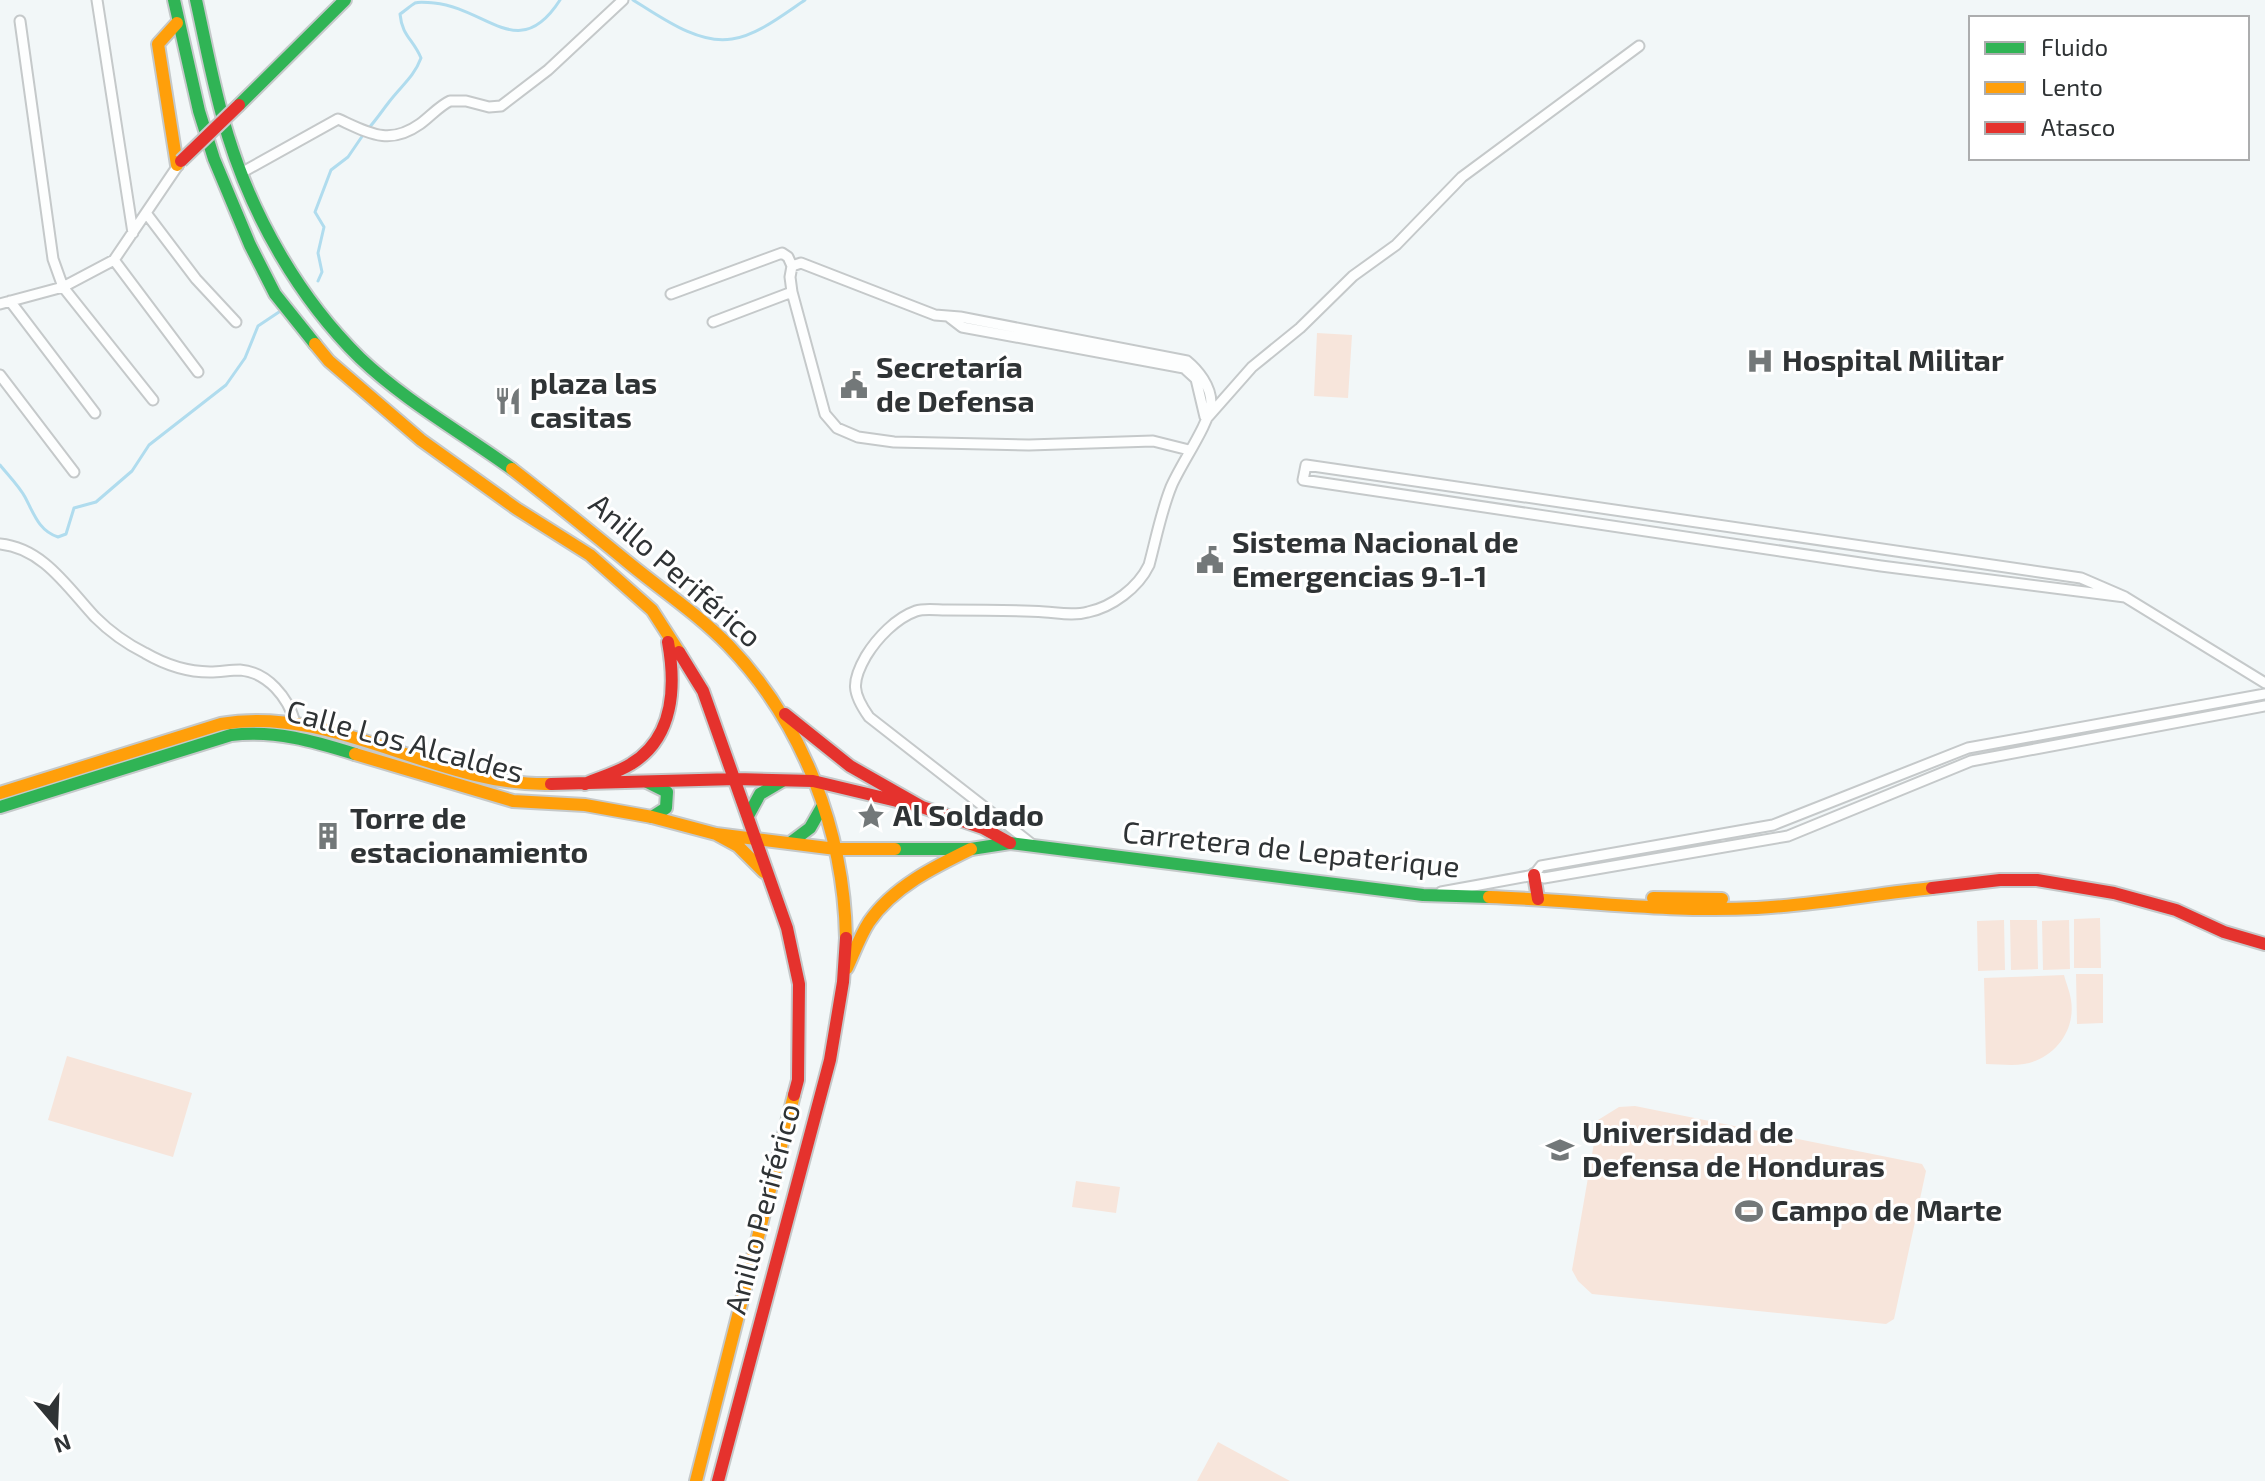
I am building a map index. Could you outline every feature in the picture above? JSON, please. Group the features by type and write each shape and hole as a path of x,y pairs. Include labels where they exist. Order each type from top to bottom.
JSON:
{"main road":[{"name":"Anillo Periférico","path":"174,0 199,111 214,159 250,245 275,294 329,361 421,440 461,471 590,555 652,610 703,691 736,779 787,928 799,984 798,1080 696,1481"},
{"name":"Anillo Periférico","path":"196,0 219,107 241,173 294,277 346,343 390,383 532,484 727,643 757,676 782,712 813,781 836,849 845,908 845,973 824,1079 718,1481"},
{"path":"179,163 345,0"},
{"path":"177,23 158,44 179,163"},
{"path":"585,784 632,763 648,751 661,733 671,704 674,669 666,629"},
{"path":"782,712 850,766 922,807"},
{"name":"Calle Los Alcaldes","path":"0,793 221,724 247,719 295,722 513,784 736,779"},
{"name":"Calle Los Alcaldes","path":"0,807 222,737 248,732 275,733 296,736 513,801 585,805 652,817 716,834 756,839"},
{"name":"Carretera de Lepaterique","path":"736,779 813,781 922,807 983,828 1010,843"},
{"path":"645,781 667,792 669,800 661,814 652,817"},
{"path":"748,816 754,800 766,788 782,781"},
{"path":"790,843 805,835 816,823 822,807"},
{"path":"716,834 748,854 774,889"},
{"name":"Carretera de Lepaterique","path":"756,839 836,849 971,849 1010,843 1423,895 1538,899 1589,905 1756,908 2000,880 2037,880 2114,893 2176,910 2224,932 2265,944"},
{"path":"845,973 870,921 899,891 937,865 971,849"},
{"path":"1534,875 1538,899"}],"street":[{"path":"241,173 338,119 389,138 406,132 450,101 501,106 548,70 623,0"},
{"path":"97,2 133,233"},
{"path":"20,21 49,243 63,287 153,400"},
{"path":"1205,420 1252,367 1300,328 1353,276 1396,245 1462,177 1639,46"},
{"path":"95,413 5,302 63,287 114,260 179,163"},
{"path":"146,213 196,279 236,322"},
{"path":"671,294 782,253 788,257 792,266 792,292 825,414 837,428 858,437 957,445 1153,441 1189,450"},
{"path":"114,260 198,372"},
{"path":"792,266 801,263 935,315 960,317 1187,361 1198,370 1206,386 1211,403 1171,488 1143,577 1117,600 1090,612 1075,614 917,610 897,622 880,638 858,671 854,685 859,703 869,717 1034,846"},
{"path":"713,322 792,292"},
{"path":"0,375 74,472"},
{"path":"1534,875 1541,866 1773,825 1968,748 2265,692 2261,681 2125,597 2081,578 1306,465 1303,480 1881,566 2125,597"},
{"path":"0,544 13,545 37,557 97,619 124,642 172,665 207,672 242,670 253,674 282,692 295,722"},
{"path":"1423,895 1534,875 1544,878 1788,836 1971,761 2265,706"}],"shaded area":[{"path":"1317,333 1352,335 1348,398 1314,396"},
{"path":"2100,918 2101,968 2074,968 2074,919"},
{"path":"2004,920 2005,970 1978,971 1977,921"},
{"path":"2010,920 2037,920 2038,969 2011,970"},
{"path":"2069,920 2070,969 2043,970 2042,921"},
{"path":"2076,974 2103,974 2103,1023 2077,1024"},
{"path":"2064,975 2072,1011 2061,1042 2035,1061 2019,1065 1986,1064 1984,978"},
{"path":"67,1056 192,1093 173,1157 48,1120"},
{"name":"Campo de Marte","path":"1635,1106 1922,1164 1926,1171 1894,1319 1886,1324 1592,1294 1578,1281 1572,1270 1598,1120 1619,1107"},
{"path":"1076,1181 1120,1187 1116,1213 1072,1207"},
{"path":"1218,1442 1290,1481 1197,1481"}],"waterway":[{"path":"368,129 411,76 421,58 401,21 400,14 413,4 424,2 453,7 516,30 530,28 545,19 560,0"},
{"path":"633,0 680,28 719,40 751,33 805,0"},
{"path":"318,281 322,272 318,253 324,227 315,212 331,170 348,157 363,135"},
{"path":"0,465 23,493 42,526 58,537 66,534 74,508 96,502 132,471 149,445 226,385 245,358 258,326 279,312"}],"traffic: fast":[{"path":"174,0 199,111 214,159 250,245 275,294 315,344"},
{"path":"196,0 218,102 238,166 265,226 298,283 338,335 377,374 512,469"},
{"path":"239,105 345,0"},
{"path":"0,807 231,735 279,735 355,754"},
{"path":"748,816 760,794 782,781"},
{"path":"647,782 667,792 666,808 652,817"},
{"path":"790,843 810,828 822,807"},
{"path":"895,849 971,849 1010,843 1423,895 1489,897"}],"traffic: slow":[{"path":"177,23 158,44 177,165"},
{"path":"315,344 329,361 421,440 517,509 590,555 652,610 679,652"},
{"path":"512,469 705,623 755,676 798,744 828,819 837,858 846,938"},
{"path":"0,793 221,724 263,721 304,725 345,735 468,773 509,781 551,784"},
{"path":"355,754 513,801 585,805 652,817 716,834 836,849 895,849"},
{"path":"716,834 738,846 764,872"},
{"path":"847,968 869,922 890,898 929,871 971,849"},
{"path":"1489,897 1656,908 1723,909 1801,904 1932,888"},
{"path":"1653,898 1722,899"},
{"path":"696,1481 794,1095"}],"traffic: jam":[{"path":"181,161 239,105"},
{"path":"585,784 631,764 656,740 669,710 672,676 668,642"},
{"path":"679,652 703,691 787,928 799,984 798,1080 794,1095"},
{"path":"785,714 850,766 922,807"},
{"path":"551,784 736,779 813,781 922,807 983,828 1010,843"},
{"path":"1534,875 1538,899"},
{"path":"1932,888 2000,880 2037,880 2114,893 2176,910 2224,932 2265,944"},
{"path":"718,1481 830,1060 843,982 846,938"}],"place":[{"name":"Hospital Militar","path":"1760,361"},
{"name":"Secretaría de Defensa","path":"854,385"},
{"name":"plaza las casitas","path":"508,401"},
{"name":"Sistema Nacional de Emergencias 9-1-1","path":"1210,560"},
{"name":"Al Soldado","path":"871,816"},
{"name":"Torre de estacionamiento","path":"328,836"},
{"name":"Universidad de Defensa de Honduras","path":"1560,1150"},
{"name":"Campo de Marte","path":"1749,1211"}]}
